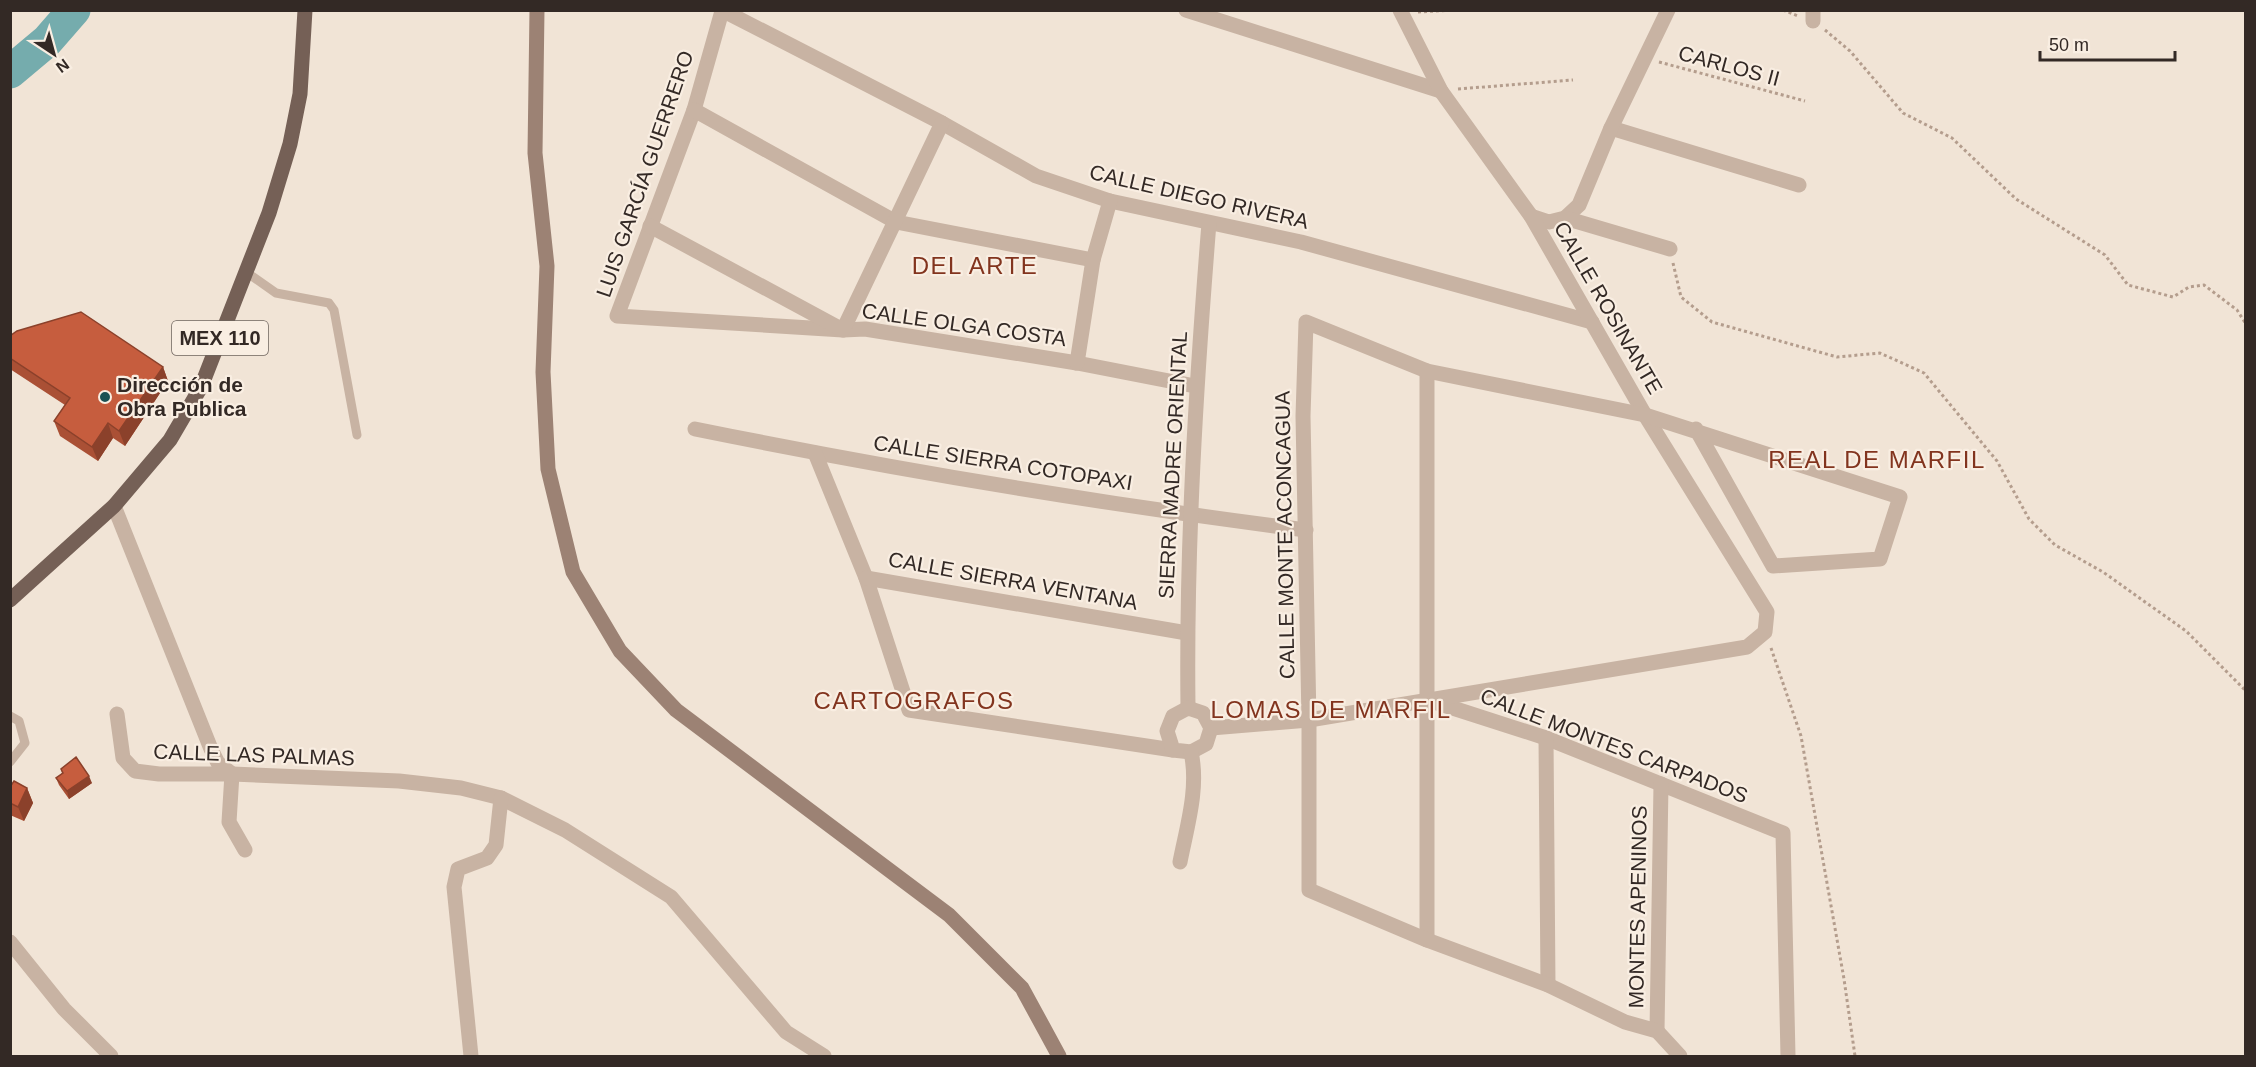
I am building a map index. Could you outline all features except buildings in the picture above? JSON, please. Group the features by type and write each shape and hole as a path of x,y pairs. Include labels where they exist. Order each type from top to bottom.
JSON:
{"main road":[{"name":"MEX 110","path":"10,600 114,506 170,440 196,396 269,213 290,144 300,94 305,10"}],"street":[{"path":"537,10 535,153 547,266 543,372 548,470 573,572 620,651 676,710 949,915 1022,988 1059,1056"},
{"path":"1186,10 1441,91"},
{"path":"1531,216 1550,222 1565,218 1579,206 1611,128 1668,10"},
{"name":"LUIS GARCÍA GUERRERO","path":"617,316 694,110 722,11"},
{"name":"CALLE DIEGO RIVERA","path":"722,11 942,123 1036,176 1110,201 1301,242 1592,322"},
{"name":"CALLE ROSINANTE","path":"1401,12 1441,91 1531,216 1645,415 1767,612 1765,632"},
{"path":"694,110 896,222 1093,260"},
{"path":"650,226 843,330 942,123"},
{"path":"1611,128 1799,185"},
{"path":"1077,363 1093,260 1110,201"},
{"path":"1565,218 1670,249"},
{"name":"SIERRA MADRE ORIENTAL","path":"1188,708 1189,515 1196,386 1209,223"},
{"name":"CALLE OLGA COSTA","path":"617,316 843,330 865,329 1077,363 1196,386"},
{"name":"CALLE MONTE ACONCAGUA","path":"1427,371 1306,322 1303,416 1309,720 1309,890 1427,940"},
{"path":"1680,1056 1657,1031 1625,1022 1548,986 1427,940 1427,371 1645,415 1696,429 1900,497 1880,559 1773,566 1696,429"},
{"name":"CALLE SIERRA COTOPAXI","path":"695,429 815,453 1189,515 1306,530"},
{"path":"815,453 866,578 909,710 1173,750 1191,752 1206,744 1210,728 1203,713 1188,708 1173,716 1167,731 1173,750"},
{"path":"114,506 210,749 218,763 232,774 229,822 245,850"},
{"name":"CALLE SIERRA VENTANA","path":"866,578 1187,633"},
{"path":"1210,728 1309,720 1747,647 1765,632"},
{"name":"CALLE MONTES CARPADOS","path":"1428,700 1546,738 1784,833 1788,1056"},
{"name":"CALLE LAS PALMAS","path":"117,714 123,758 135,771 159,774 232,774 399,781 461,788 501,798 565,830 671,897 786,1032 824,1056"},
{"path":"1546,738 1548,986"},
{"path":"1180,862 1191,809 1195,769 1191,752"},
{"name":"MONTES APENINOS","path":"1657,1031 1661,784"},
{"path":"471,1056 454,888 458,868 487,858 496,845 501,798"},
{"path":"10,942 64,1009 111,1056"}],"lane":[{"path":"246,272 276,293 329,303 334,310 357,435"},
{"path":"10,716 19,721 25,743 10,762"}],"path":[{"path":"1401,12 1453,10"},
{"path":"1813,16 1850,51 1904,113 1952,138 2016,199 2105,255 2128,285 2174,297 2189,287 2204,285 2237,310 2246,324"},
{"name":"CARLOS II","path":"1645,59 1805,101"},
{"path":"1441,91 1573,80"},
{"path":"1670,249 1681,297 1712,322 1837,357 1880,353 1924,373 1997,460 2029,519 2055,545 2103,572 2186,631 2246,691"},
{"path":"1765,632 1801,736 1844,979 1855,1056"}],"waterway":[{"path":"10,72 47,41 74,10"}],"place":[{"name":"Dirección de Obra Publica","path":"105,397"}],"district":[{"name":"DEL ARTE","path":"975,266"},
{"name":"REAL DE MARFIL","path":"1877,460"},
{"name":"CARTOGRAFOS","path":"914,701"},
{"name":"LOMAS DE MARFIL","path":"1331,710"}]}
